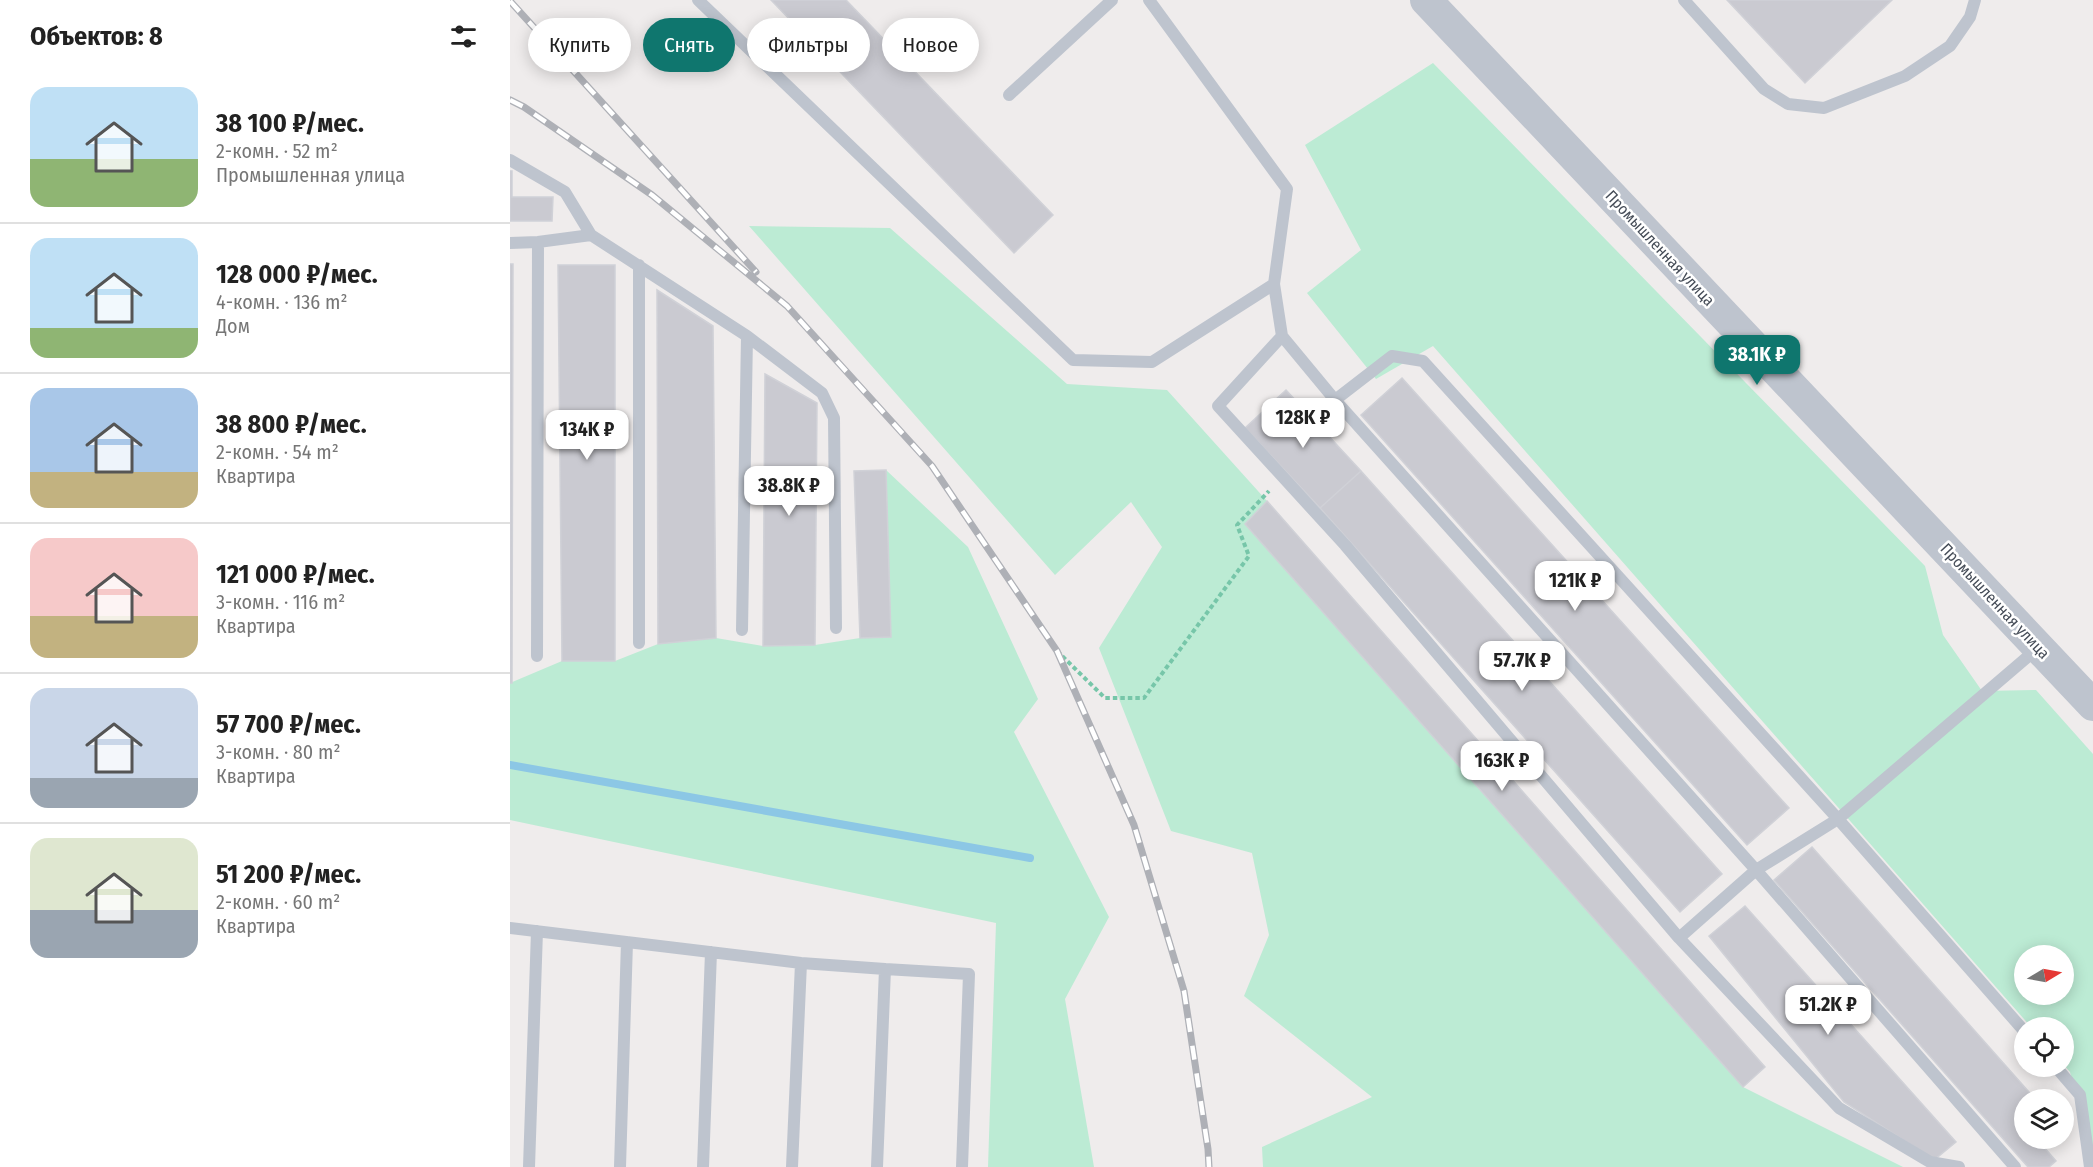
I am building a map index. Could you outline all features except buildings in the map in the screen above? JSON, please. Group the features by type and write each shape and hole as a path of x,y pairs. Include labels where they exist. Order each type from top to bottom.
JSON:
{"street":[{"name":"Промышленная улица","path":"1426,0 2093,705"}],"lane":[{"path":"698,0 1073,360 1152,362 1274,284"},
{"path":"1009,95 1112,0"},
{"path":"1149,0 1287,189 1274,284 1282,336 1335,400 1756,870 2014,1167"},
{"path":"1684,0 1764,89 1788,104 1824,108 1905,76 1950,46 1970,17 1975,0"},
{"path":"510,160 565,192 591,235 747,336 822,393 834,418 836,628"},
{"path":"510,243 591,235"},
{"path":"537,656 538,242"},
{"path":"639,265 639,643"},
{"path":"742,630 747,336"},
{"path":"1282,336 1218,406 1345,545 1679,938 1839,1108 1930,1162 1959,1167"},
{"path":"1335,400 1392,356 1423,361 1838,819 2014,1019"},
{"path":"1679,938 1756,870 1838,819 2039,647"},
{"path":"510,928 801,963 969,974 962,1167"},
{"path":"529,1167 537,931"},
{"path":"620,1167 627,942"},
{"path":"703,1167 711,952"},
{"path":"792,1167 801,963"},
{"path":"877,1167 885,969"},
{"path":"2064,1077 2080,1095 2090,1167"}],"path":[{"path":"1057,651 1105,698 1144,698 1249,556 1237,525 1282,477"}],"green space":[{"path":"1433,63 1925,566 1943,635 1982,691 2036,690 2093,754 2093,1151 2089,1148 2071,1077 2074,1077 2074,1017 2022,1017 1433,346 1376,379 1307,293 1361,250 1305,145"},
{"path":"749,226 890,228 1067,384 1167,390 1267,501 1245,524 1743,1087 1903,1167 1263,1167 1262,1147 1372,1097 1244,996 1269,935 1252,853 1171,831 1099,648 1162,547 1131,502 1055,575"},
{"path":"886,470 968,547 1038,699 1014,732 1109,917 1065,999 1094,1167 988,1167 996,923 510,820 510,683 562,661 615,661 658,644 716,638 763,646 815,645 860,638 891,637"}],"waterway":[{"path":"510,765 1030,858"}],"railway":[{"path":"510,1 756,272"},
{"path":"510,100 524,107 652,195 787,306 932,466 1057,651 1134,825 1184,991 1209,1167"}]}
